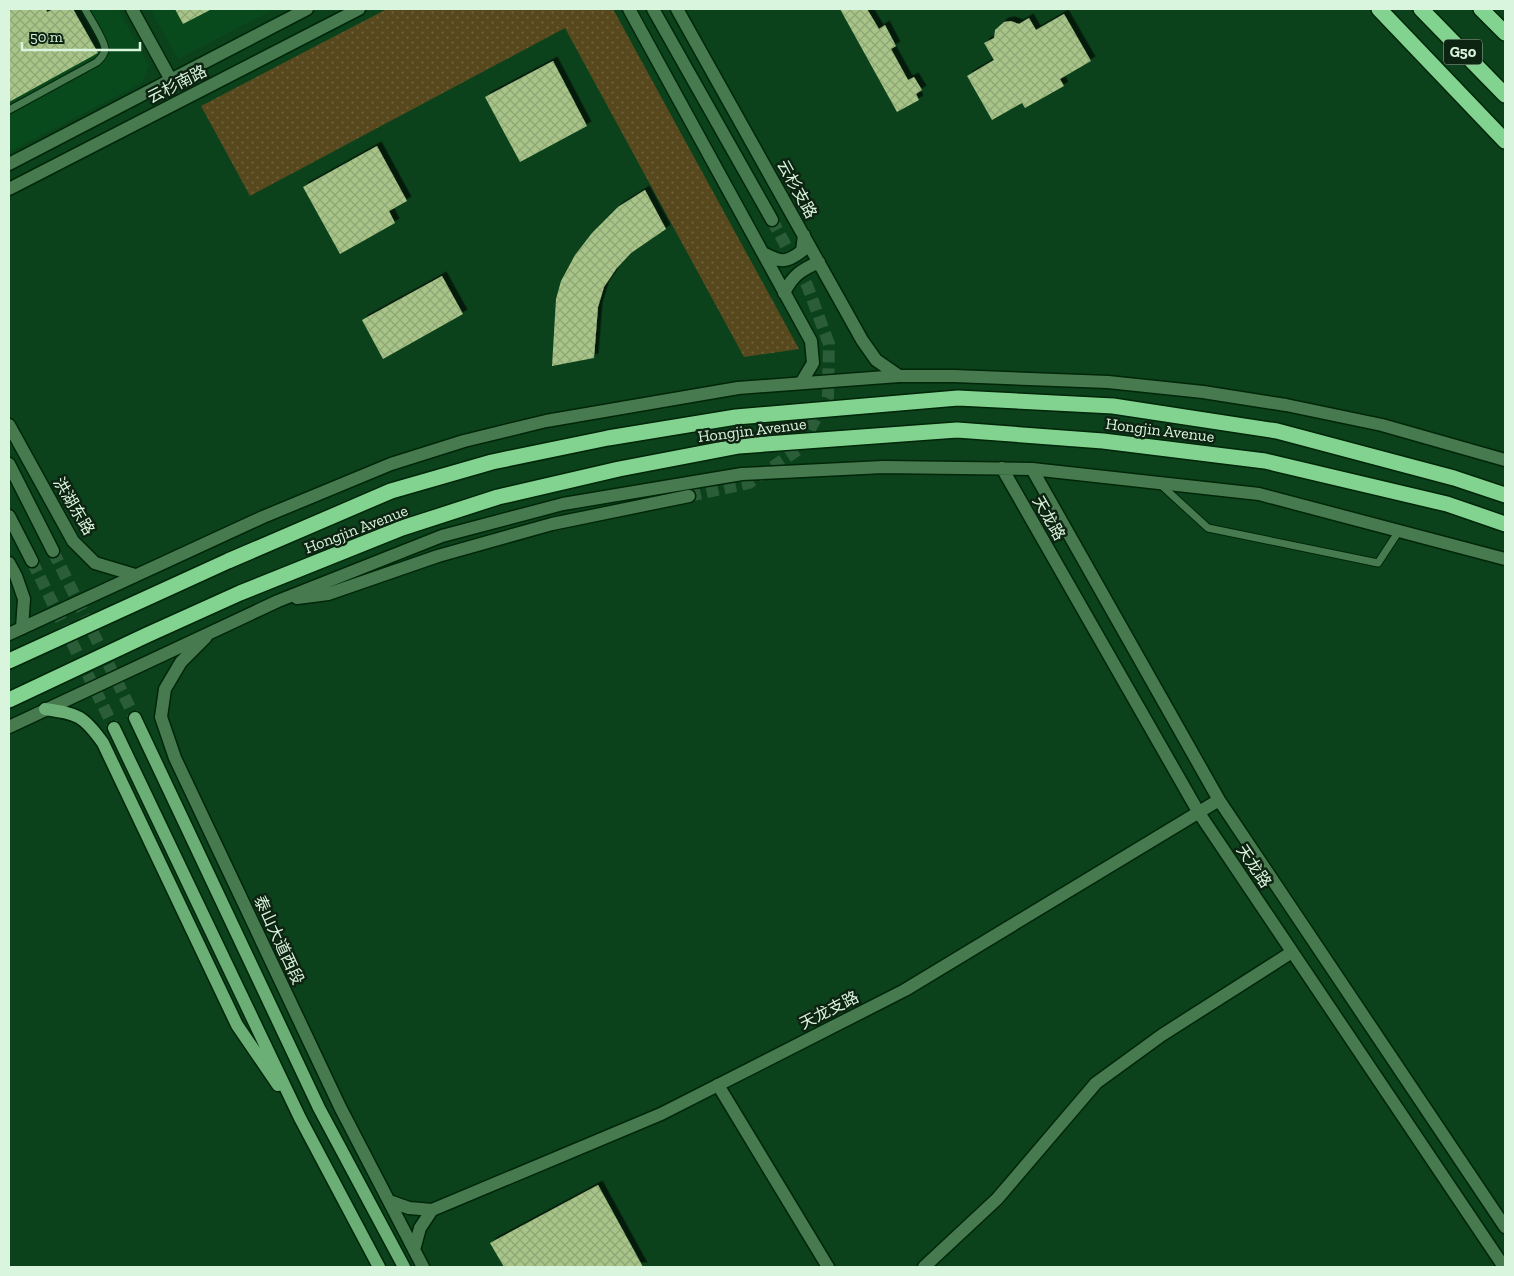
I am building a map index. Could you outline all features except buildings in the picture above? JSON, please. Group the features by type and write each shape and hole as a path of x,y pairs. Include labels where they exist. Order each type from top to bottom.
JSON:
{"highway":[{"path":"1379,9 1505,141"},
{"name":"G50","path":"1421,9 1505,95"},
{"name":"G50","path":"1481,9 1505,33"},
{"name":"Hongjin Avenue","path":"9,661 138,601 391,491 492,462 608,438 736,417 958,398 1113,406 1277,431 1454,478 1505,495"},
{"name":"Hongjin Avenue","path":"9,700 147,634 402,528 498,497 619,469 739,446 957,430 1103,441 1265,461 1447,504 1505,524"}],"main road":[{"path":"132,9 171,80"},
{"name":"云杉南路","path":"9,164 308,9"},
{"name":"云杉南路","path":"9,189 359,9"},
{"path":"629,9 811,341 813,363 801,384"},
{"path":"653,9 772,220"},
{"name":"云杉支路","path":"677,9 862,340 876,360 899,376"},
{"path":"763,253 778,260 791,260 802,251 804,235"},
{"path":"784,292 791,279 804,269 819,262"},
{"path":"9,634 263,517 391,464 464,440 546,421 738,388 899,376 954,376 1108,382 1203,392 1286,405 1382,425 1505,460"},
{"name":"洪湖东路","path":"9,425 73,541 95,563 135,575"},
{"path":"9,464 53,551"},
{"path":"9,726 278,601 442,536 563,504 742,474 883,467 1032,469 1259,494 1505,559"},
{"name":"天龙路","path":"1002,468 1198,813 1504,1267"},
{"name":"天龙路","path":"1032,469 1219,800 1505,1227"},
{"path":"278,601 328,594 438,556 552,524 689,496"},
{"path":"9,516 32,561"},
{"path":"9,563 24,599 22,628"},
{"name":"泰山大道西段","path":"214,630 181,662 165,690 161,717 175,758 340,1107 423,1267"},
{"path":"45,710 72,713 89,724 102,743 237,1025 300,1118"},
{"path":"135,718 319,1108 404,1267"},
{"path":"114,728 300,1118 379,1267"},
{"name":"天龙支路","path":"432,1210 661,1114 905,990 1219,800"},
{"path":"924,1267 997,1199 1096,1083 1162,1035 1292,952"},
{"path":"718,1085 828,1267"},
{"path":"389,1200 409,1208 432,1210 420,1228 414,1250"}],"lane":[{"path":"9,110 97,62 103,56 105,49 103,42 84,9"},
{"path":"1159,483 1208,528 1378,563 1399,531"}],"shaded area":[{"path":"9,9 118,9 149,65 142,83 9,152"},
{"path":"150,9 274,9 178,59"},
{"path":"387,9 613,9 799,349 744,357 565,28 250,196 201,106"}],"tunnel":[{"path":"689,496 749,483 799,449 828,397 829,344 807,285 772,220"},
{"path":"53,551 135,718"},
{"path":"32,561 114,728"}]}
